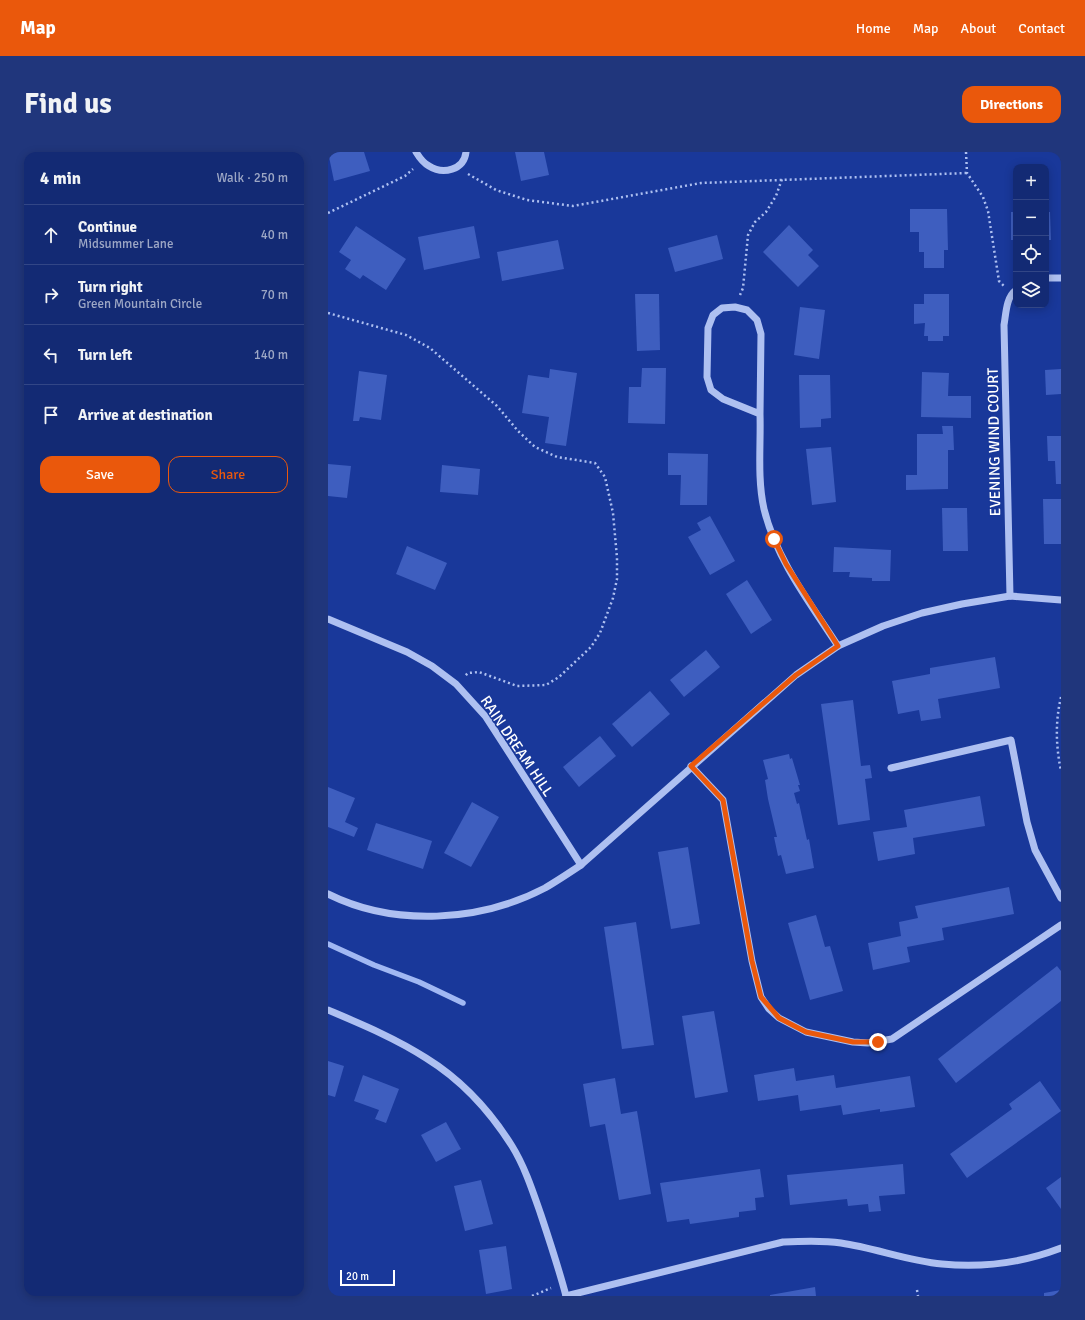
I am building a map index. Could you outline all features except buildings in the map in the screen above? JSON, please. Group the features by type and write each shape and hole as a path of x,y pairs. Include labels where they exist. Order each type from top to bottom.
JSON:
{"street":[{"path":"416,152 422,161 437,170 446,171 458,167 466,158 466,152"},
{"path":"1049,278 1061,278"},
{"name":"EVENING WIND COURT","path":"1010,596 1004,326 1007,307 1013,293"},
{"path":"760,414 723,398 711,390 707,377 708,328 713,315 722,308 735,307 747,310 757,320 761,334 760,484 764,509 774,539 786,564 838,646"},
{"path":"328,894 355,904 392,914 457,916 485,911 516,901 545,888 581,865 691,766 796,675 838,646 883,626 922,613 962,604 1010,596 1061,600"},
{"name":"RAIN DREAM HILL","path":"328,619 407,652 432,666 456,684 486,717 581,865"},
{"path":"891,768 1011,740 1027,822 1035,850 1061,898"},
{"path":"691,766 723,800 752,961 761,997 779,1018 806,1032 853,1042 868,1043 892,1038 1061,925"},
{"path":"328,1010 378,1032 426,1058 451,1076 476,1100 512,1146 530,1182 566,1296 783,1242 809,1241 841,1243 941,1264 980,1266 1012,1263 1061,1248"}],"path":[{"path":"966,152 967,173 983,197 988,211 999,281 1013,290"},
{"path":"328,213 405,176 422,161"},
{"path":"458,167 475,179 496,190 527,200 573,206 701,183 751,182 782,179 841,179 967,173"},
{"path":"735,307 743,288 748,235 755,222 766,212 776,196 782,179"},
{"path":"328,313 406,335 430,348 497,406 518,431 535,447 557,457 595,463 606,477 613,513 617,578 613,598 600,633 591,647 558,677 546,685 517,686 478,672 468,673 456,684"},
{"path":"1061,697 1057,713 1061,771"},
{"path":"532,1296 563,1283"},
{"path":"917,1290 918,1296"}],"waterway":[{"path":"328,944 374,965 419,982 463,1003"}],"route":[{"path":"774,539 786,564 838,646 796,675 691,766 723,800 752,961 761,997 769,1009 790,1025 806,1032 853,1042 878,1042"}]}
